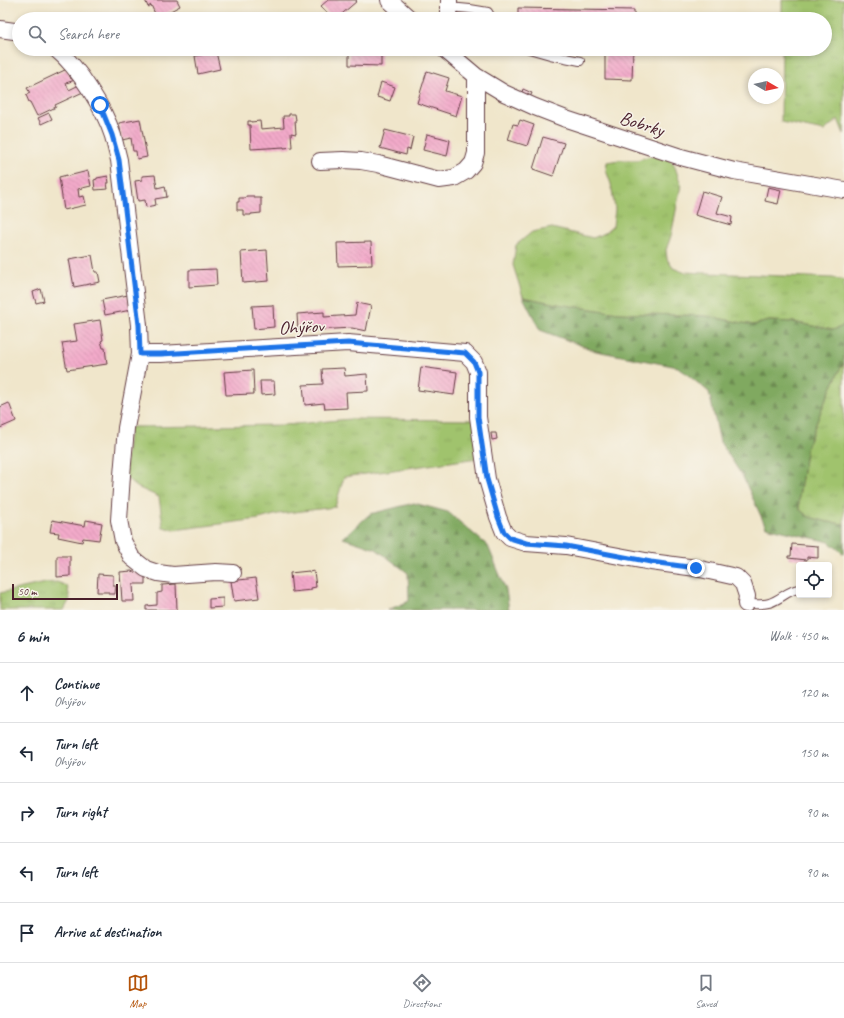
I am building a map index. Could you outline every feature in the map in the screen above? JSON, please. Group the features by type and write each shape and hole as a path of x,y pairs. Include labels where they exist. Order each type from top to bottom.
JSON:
{"street":[{"path":"389,0 402,12"},
{"path":"0,29 12,30"},
{"path":"63,56 74,67 100,105 112,135 120,168 139,325 140,354 126,428 120,520 123,542 132,558 146,569 158,573 173,575 216,572 233,573"},
{"name":"Bobrky","path":"452,56 476,76 504,92 566,119 681,156 734,171 844,190"},
{"path":"320,161 361,161 439,180 454,178 466,171 473,163 476,153 476,76"},
{"name":"Ohýřov","path":"140,354 348,343 465,353 474,362 478,372 478,417 487,479 498,517 504,532 510,538 526,543 566,546 651,562 696,568 736,577 744,584 747,596 745,607"}],"lane":[{"path":"449,9 470,9 488,12"},
{"path":"555,56 580,61"},
{"path":"745,607 769,603 784,597 796,590"}],"green space":[{"path":"782,0 844,0 844,134 838,119 824,131 781,122 781,104 784,104 784,68 782,68 782,56 832,56 832,12 782,12"},
{"path":"650,156 662,156 669,159 674,164 681,185 671,236 666,250 667,259 673,268 683,272 834,278 844,280 844,324 833,330 793,322 769,321 753,325 706,316 618,313 557,304 523,297 513,265 516,245 532,232 552,228 593,238 605,233 613,226 615,209 611,184 606,170 607,162 637,160"},
{"path":"523,297 557,304 618,313 706,316 753,325 769,321 793,322 833,330 844,324 844,363 823,406 807,446 799,496 799,509 809,517 844,524 844,554 829,542 766,527 743,477 720,442 709,392 678,367 596,351 540,330"},
{"path":"844,363 844,524 809,517 799,509 799,496 807,446 823,406"},
{"path":"351,419 477,420 478,458 344,477 335,507 174,530 163,527 159,497 137,487 124,476 130,427 284,425"},
{"path":"414,503 448,512 488,546 506,590 509,610 388,610 409,601 408,573 376,549 343,538 370,514"},
{"path":"57,582 67,586 70,599 64,610 0,610 0,593 45,583"}],"building":[{"path":"145,0 177,0 180,6 168,12 154,12 151,5 148,7"},
{"path":"328,0 357,1 344,12 327,12 321,6"},
{"path":"518,8 634,10 634,12 518,12"},
{"path":"195,56 217,56 220,69 198,74"},
{"path":"349,56 381,56 381,66 349,65"},
{"path":"605,56 633,56 632,80 605,79"},
{"path":"67,69 71,79 74,78 75,80 66,83 69,90 79,85 83,92 55,105 56,107 37,116 26,95 30,93 27,88"},
{"path":"427,71 449,78 445,91 462,96 456,116 417,103"},
{"path":"381,82 395,87 390,101 377,97"},
{"path":"523,89 532,93 529,99 521,95"},
{"path":"49,113 52,119 41,124 38,118"},
{"path":"289,114 295,114 296,120 296,134 291,133 292,147 251,149 250,125 248,125 248,121 260,121 261,129 284,127 283,116 289,116"},
{"path":"140,119 147,157 137,159 136,151 133,151 131,138 122,140 119,123"},
{"path":"520,120 534,125 527,146 508,140 513,124 518,125"},
{"path":"385,130 413,137 410,150 407,149 406,155 380,148"},
{"path":"427,134 450,140 447,156 423,150"},
{"path":"543,137 564,143 553,176 533,169"},
{"path":"88,171 91,186 78,189 79,197 84,196 86,205 64,210 59,177"},
{"path":"155,175 157,188 165,186 167,197 155,199 156,205 146,207 145,200 138,201 135,181 142,180 142,176"},
{"path":"108,176 108,189 95,190 94,180"},
{"path":"768,187 781,190 778,204 765,201"},
{"path":"702,191 722,197 717,213 732,217 731,225 695,215"},
{"path":"246,196 261,198 261,213 243,215 243,210 237,210 237,202 239,202 239,198 246,198"},
{"path":"371,242 372,265 338,266 337,243"},
{"path":"267,250 269,281 243,283 241,252"},
{"path":"92,255 95,272 98,272 100,282 74,287 69,259"},
{"path":"216,269 217,285 189,287 189,270"},
{"path":"41,289 44,301 36,303 33,292"},
{"path":"128,295 131,310 105,315 102,300"},
{"path":"357,303 371,306 366,331 352,328 298,331 297,314 324,312 324,317 355,315"},
{"path":"273,305 274,327 254,329 252,306"},
{"path":"100,320 103,340 101,341 103,348 105,348 107,364 67,370 62,343 77,341 74,324"},
{"path":"421,367 457,372 454,395 418,390"},
{"path":"344,368 345,376 367,374 368,391 346,392 347,408 325,409 324,403 305,405 303,385 323,384 322,369"},
{"path":"253,370 254,394 226,395 224,372"},
{"path":"260,381 274,381 275,394 261,395"},
{"path":"9,403 16,421 0,428 0,407"},
{"path":"491,433 496,433 497,439 492,440"},
{"path":"52,520 85,526 86,520 102,523 99,540 83,538 82,542 58,537 59,533 50,532"},
{"path":"792,544 818,546 818,558 807,557 807,560 788,558 788,556 791,556"},
{"path":"57,556 70,556 70,576 57,577"},
{"path":"314,571 316,587 311,588 311,590 292,592 290,573"},
{"path":"120,572 145,572 145,584 133,584 134,601 122,601"},
{"path":"98,574 113,575 113,585 116,585 115,594 109,594 109,592 97,592"},
{"path":"256,578 259,598 234,601 231,581"},
{"path":"176,584 177,610 146,610 146,606 157,605 157,593 162,592 162,585"},
{"path":"223,598 223,607 209,608 209,599"}],"route":[{"path":"100,105 112,135 119,160 139,325 140,354 348,343 465,353 474,362 478,372 478,417 487,479 498,517 504,532 510,538 526,543 566,546 651,562 696,568"}]}
